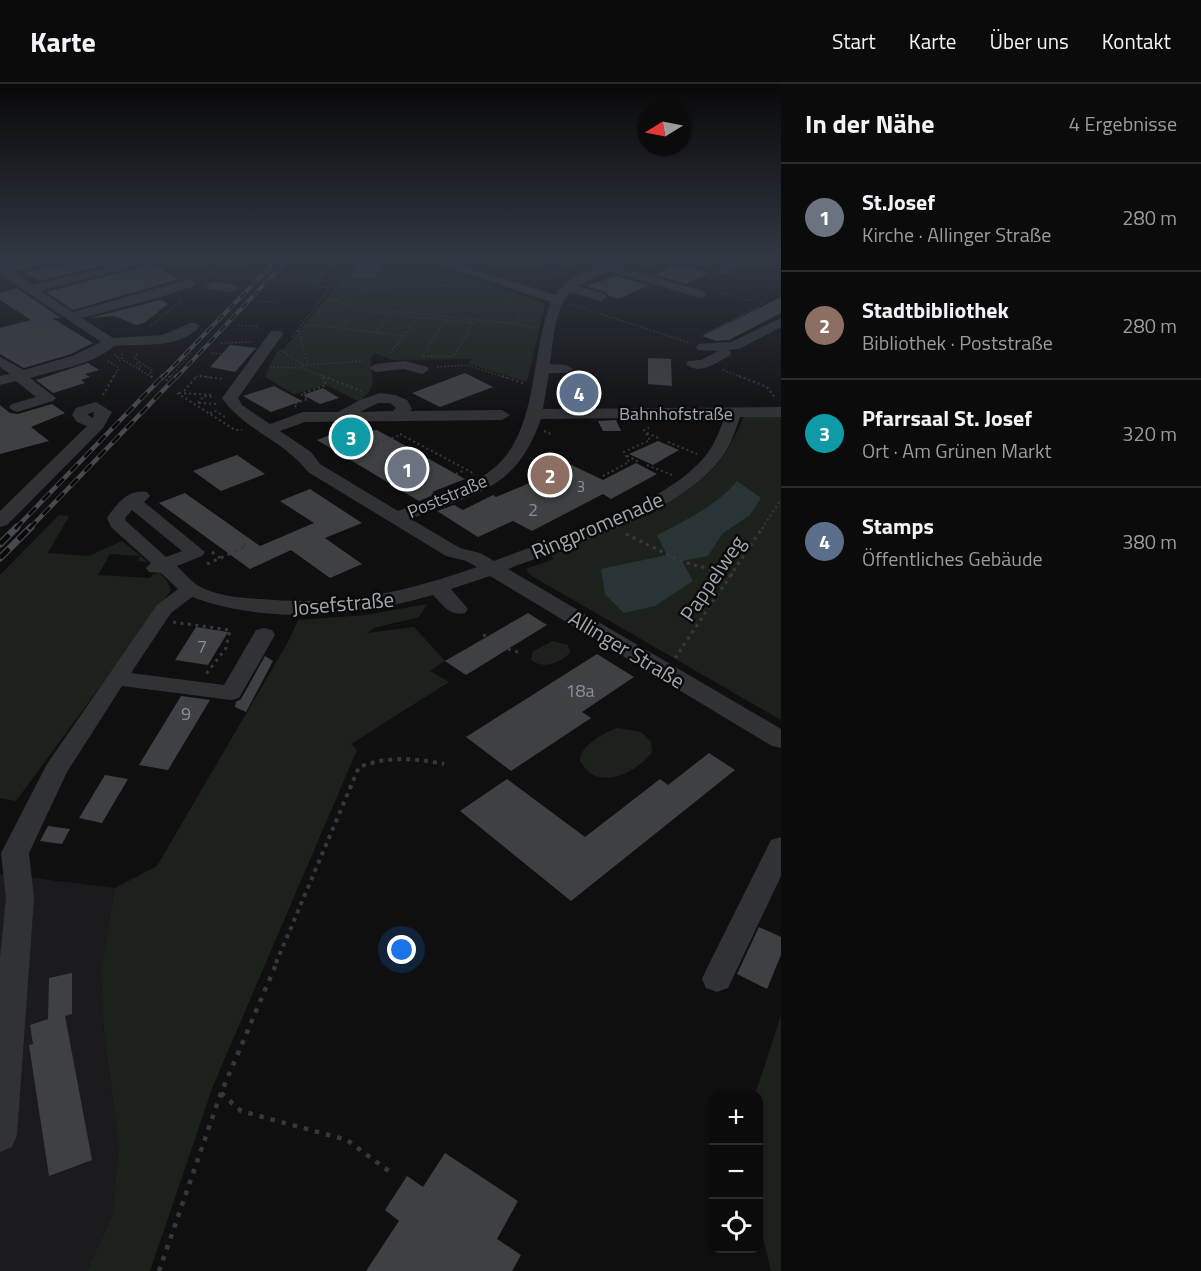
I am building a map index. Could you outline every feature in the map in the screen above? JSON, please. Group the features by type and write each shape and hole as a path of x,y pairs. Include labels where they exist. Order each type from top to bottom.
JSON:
{"street":[{"path":"69,313 107,348"},
{"path":"73,316 83,313"},
{"name":"Poststraße","path":"403,515 488,481 505,469 539,422 540,385 556,313"},
{"path":"703,347 734,346 781,322"},
{"path":"0,381 172,328"},
{"name":"Allinger Straße","path":"260,341 230,398 237,408 305,456 314,468 403,515 453,552 473,557 781,740"},
{"path":"699,364 724,353"},
{"path":"0,361 48,398 17,407"},
{"path":"379,398 376,364 405,365 422,370"},
{"path":"543,368 566,369"},
{"path":"5,397 34,388"},
{"path":"340,416 379,398 397,400 402,403 404,409 397,416"},
{"name":"Bahnhofstraße","path":"539,422 696,408 734,413 781,412"},
{"name":"Ringpromenade","path":"493,569 650,507 687,482 711,460 725,437 734,413"},
{"path":"269,430 303,417 502,415"},
{"path":"0,521 97,416"},
{"name":"Josefstraße","path":"160,567 195,552 136,498 119,512 116,518 118,523 160,567 190,589 239,603 296,608 372,604 440,589 493,569"},
{"path":"0,1135 20,898 7,856 33,816 56,770 116,678 164,609 190,589"},
{"path":"440,589 458,609"},
{"path":"116,678 231,693 264,635"},
{"path":"717,979 781,848"}],"path":[{"path":"166,313 153,325 172,328"},
{"path":"221,343 260,341 298,330 310,313"},
{"path":"341,328 352,313"},
{"path":"385,313 473,323 454,356 422,356 445,320"},
{"path":"415,313 519,324 555,325"},
{"path":"519,324 520,313"},
{"path":"599,313 703,347"},
{"path":"376,332 390,314"},
{"path":"303,365 376,364 404,336 417,317"},
{"path":"238,325 260,341 303,365 302,368 379,398"},
{"path":"310,325 404,336"},
{"path":"298,330 308,364"},
{"path":"97,416 119,368 107,348"},
{"path":"188,353 197,354"},
{"path":"166,381 192,353"},
{"path":"212,353 219,354"},
{"path":"122,359 155,379"},
{"path":"136,360 152,370 149,375"},
{"path":"139,362 136,364 141,367 140,369"},
{"path":"699,364 767,387 781,406"},
{"path":"422,370 450,365 467,365 523,383 540,385"},
{"path":"183,392 198,375 229,380"},
{"path":"201,382 206,376"},
{"path":"303,417 294,404 308,399 301,394 326,385 322,376"},
{"path":"213,395 177,393 235,430"},
{"path":"197,404 204,396 217,398"},
{"path":"188,399 201,400"},
{"path":"197,404 214,404"},
{"path":"210,413 216,411 223,416"},
{"path":"645,432 644,430 659,424 652,413"},
{"path":"222,421 226,420"},
{"path":"539,422 552,435"},
{"path":"645,432 661,439"},
{"path":"603,476 629,462 624,452 650,440 645,432"},
{"path":"400,435 488,481"},
{"path":"345,456 390,438"},
{"path":"668,442 711,460"},
{"path":"626,456 639,462"},
{"path":"647,465 687,482"},
{"path":"456,474 466,470"},
{"name":"Pappelweg","path":"665,671 733,575 781,500"},
{"path":"606,524 683,562 733,575"},
{"path":"229,554 248,546 244,544"},
{"path":"157,620 230,630 231,640 197,688"},
{"path":"508,649 521,653"},
{"path":"159,1271 221,1093 359,767 375,760 400,756 444,764"},
{"path":"221,1093 241,1111 347,1140 390,1172"}],"shaded area":[{"path":"314,313 543,313 527,382 469,364 472,359 392,360 374,353 371,359 373,382 367,395 359,402 326,385 294,394 265,377 277,351 282,351"},
{"path":"781,416 781,720 530,575 526,569 554,559 548,553 638,518 681,495 716,465 744,417"},
{"path":"737,481 761,498 750,515 722,534 708,556 682,561 693,581 655,606 624,613 605,594 601,569 667,555 657,535 710,505"},
{"path":"59,515 69,516 48,553 89,556 122,541 148,562 138,561 140,556 110,554 98,575 150,578 153,574 160,573 171,590 16,801 0,798 0,575"},
{"path":"427,604 419,617 374,628 367,633 414,627 445,661 430,671 449,682 351,744 357,750 213,1086 150,1271 87,1271 113,1213 119,1145 104,1033 101,973 115,888 157,866 288,642 298,620 366,615"},
{"path":"553,641 568,645 570,653 561,660 546,665 531,660 533,651"},
{"path":"618,728 641,732 651,742 652,752 645,760 626,773 616,777 595,776 580,760 581,754 594,740"},
{"path":"0,874 115,888 101,973 104,1033 119,1145 113,1213 87,1271 0,1271"},
{"path":"781,1015 781,1271 771,1271 763,1238 763,1091 756,1091"}],"building":[{"path":"21,313 54,313 61,318 52,318 93,343 71,354 24,368 0,354 0,328 31,320"},
{"path":"108,313 156,313 144,323 136,325 115,316 90,318"},
{"path":"748,313 780,313 729,340 717,341 702,336"},
{"path":"230,345 256,348 235,372 210,367"},
{"path":"648,358 671,359 672,386 648,384"},
{"path":"88,363 99,370 85,374 90,377 81,380 85,383 53,393 36,380"},
{"path":"465,373 493,387 440,407 412,393"},
{"path":"564,376 597,379 595,404 571,402 572,399 562,398"},
{"path":"274,386 302,401 271,412 243,396"},
{"path":"323,388 339,398 320,404 303,395"},
{"path":"52,404 65,413 31,427 49,441 0,454 0,405 10,413 18,414"},
{"path":"616,420 621,431 603,431 598,421"},
{"path":"360,424 361,431 377,430 465,479 432,492 436,494 419,501 317,440"},
{"path":"658,441 679,450 653,465 629,454"},
{"path":"237,455 265,474 221,491 193,471"},
{"path":"563,461 603,480 636,463 657,474 611,499 603,494 532,531 513,521 478,537 437,511 454,505 463,510 493,495 496,497 537,480 530,476"},
{"path":"310,489 362,523 325,538 362,564 330,578 291,550 250,569 159,503 185,493 260,546 314,523 280,501"},
{"path":"528,613 547,625 466,675 445,661"},
{"path":"196,627 228,632 208,665 175,660"},
{"path":"597,654 634,677 582,712 591,718 511,771 466,737"},
{"path":"265,656 273,661 246,712 235,707 236,702 241,699"},
{"path":"181,696 210,700 168,770 139,765"},
{"path":"709,753 735,770 571,901 460,811 507,779 585,837 660,779 668,785"},
{"path":"105,775 128,779 102,823 79,818"},
{"path":"48,826 70,829 62,844 40,841"},
{"path":"759,927 781,937 781,955 767,989 737,974"},
{"path":"72,973 72,1014 65,1016 92,1160 49,1176 29,1045 33,1044 30,1025 48,1019 49,978"},
{"path":"445,1153 518,1201 497,1239 521,1255 512,1271 366,1271 399,1221 385,1210 407,1176 423,1187"}],"railway":[{"path":"162,378 225,313"},
{"path":"176,378 237,313"},
{"path":"15,529 163,376"},
{"path":"29,529 177,376"},
{"path":"0,544 15,529"},
{"path":"0,558 29,529"}],"place":[{"name":"Stamps","path":"579,393"},
{"name":"Pfarrsaal St. Josef","path":"351,437"},
{"name":"St.Josef","path":"407,469"},
{"name":"Stadtbibliothek","path":"550,475"}]}
